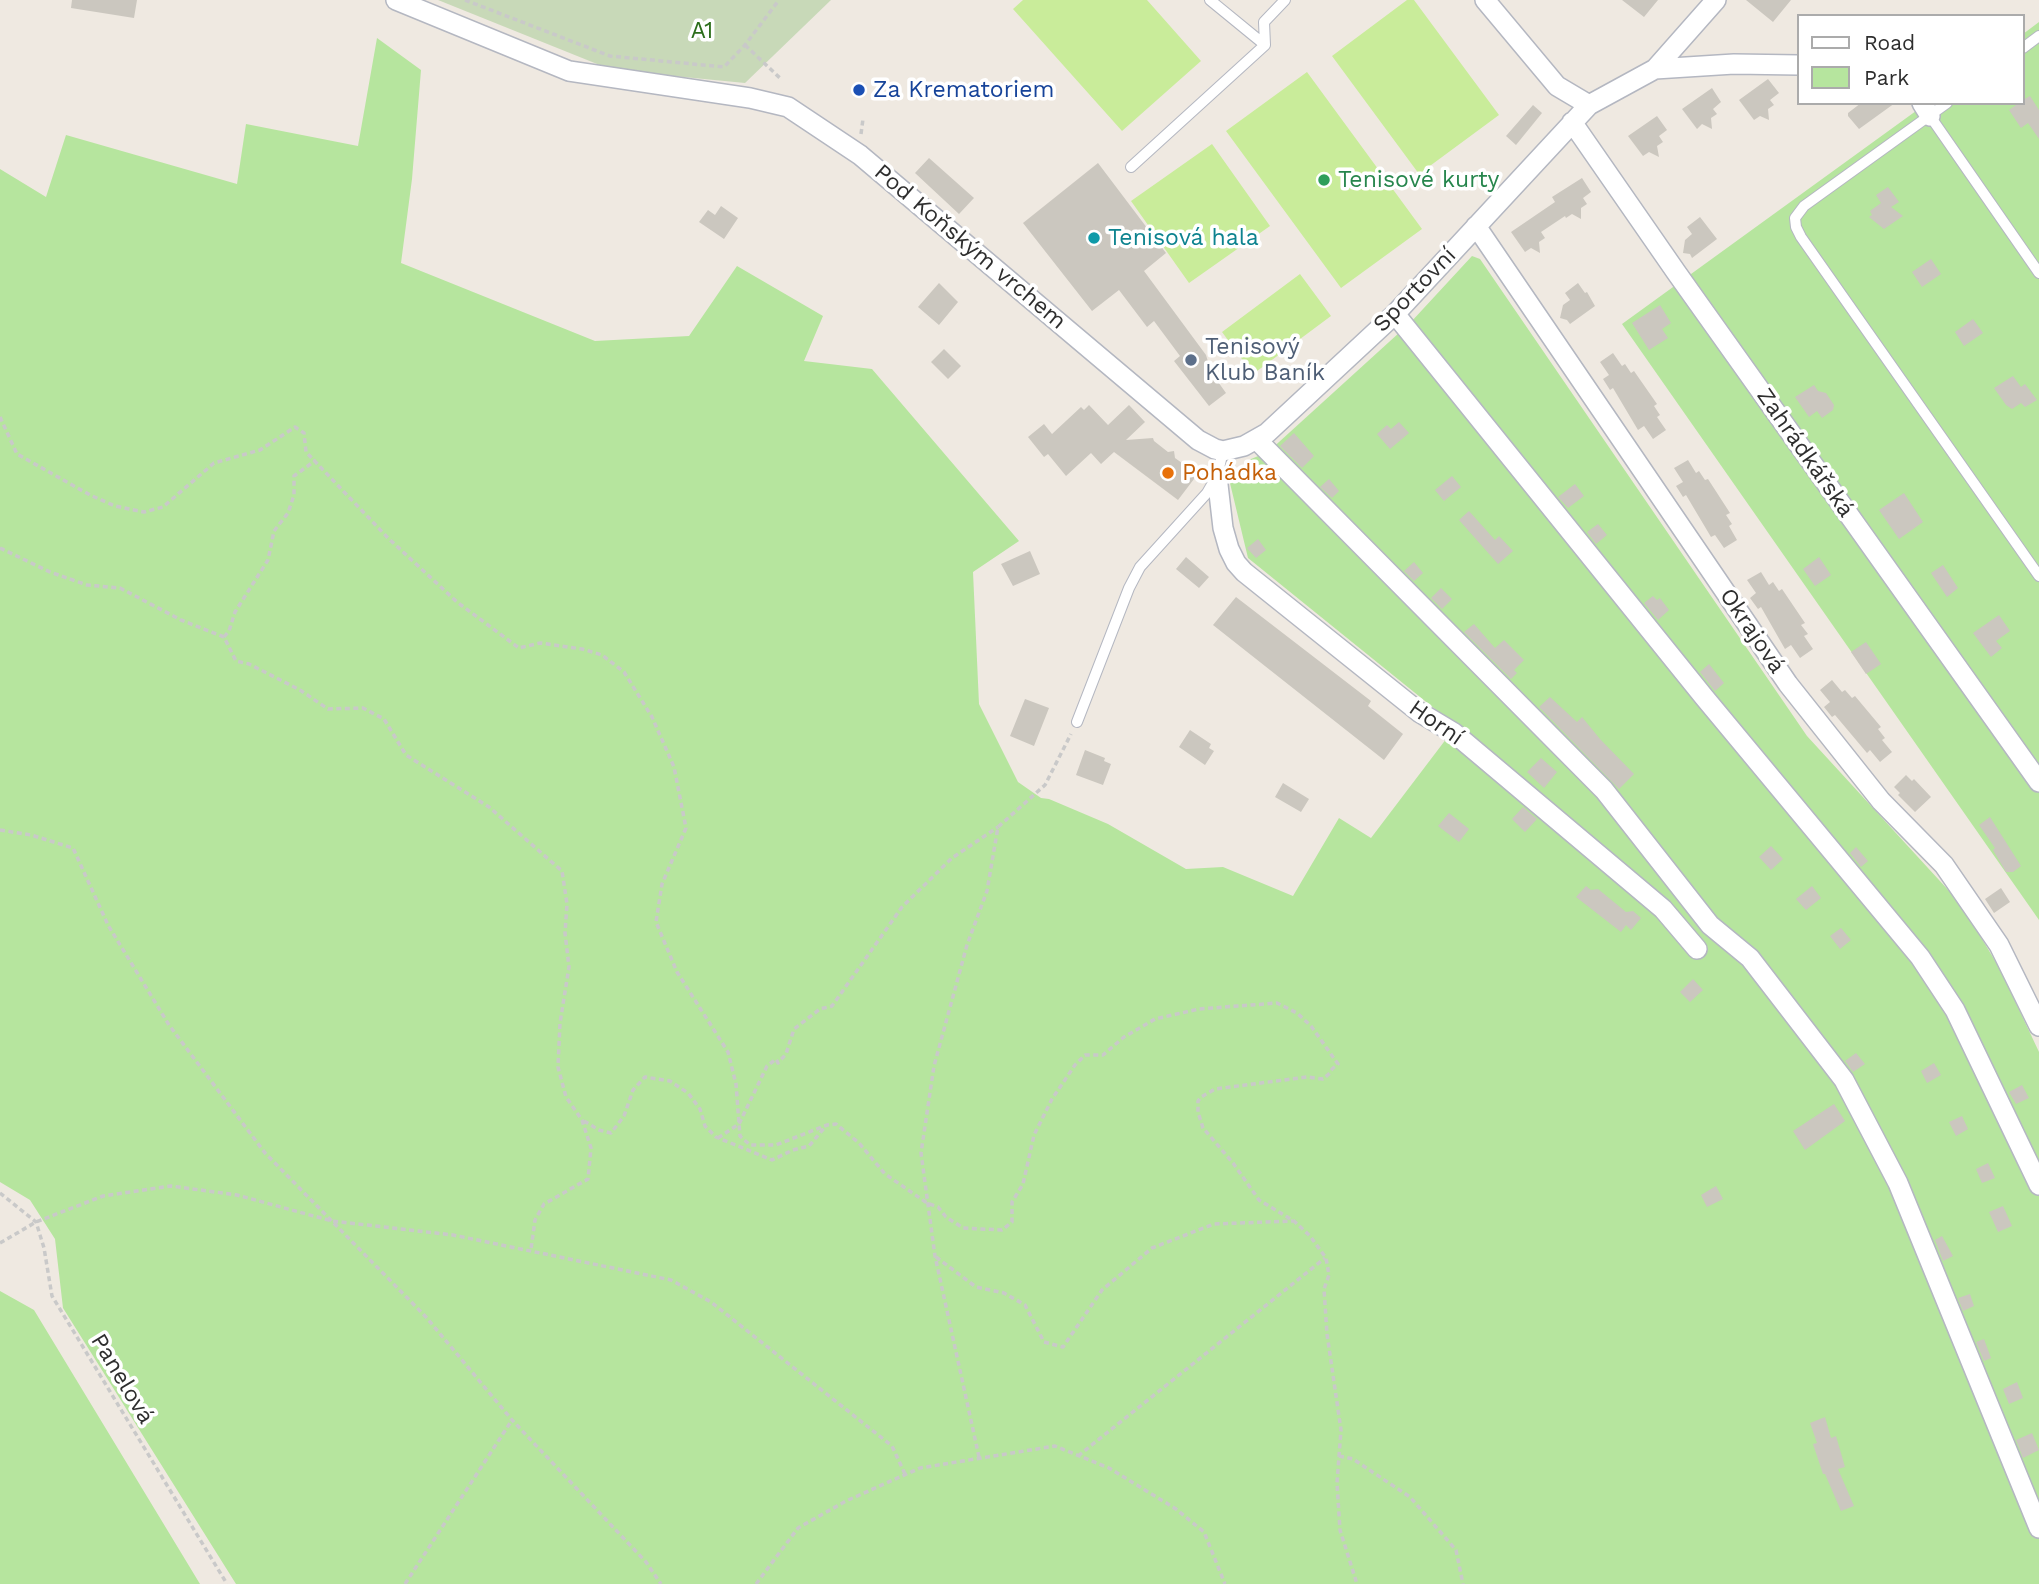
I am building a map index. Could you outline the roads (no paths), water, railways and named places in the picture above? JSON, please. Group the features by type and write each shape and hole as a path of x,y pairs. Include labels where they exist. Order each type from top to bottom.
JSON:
{"street":[{"name":"Pod Koňským vrchem","path":"396,0 569,71 750,98 788,107 860,155 1198,440 1223,451"},
{"path":"1485,0 1557,86 1589,105"},
{"path":"1655,69 1716,0"},
{"name":"Sportovní","path":"1223,451 1257,440 1395,314 1589,105 1655,69 1734,64 1798,65"},
{"name":"Zahrádkářská","path":"1572,122 2039,782"},
{"name":"Okrajová","path":"1476,226 1788,684 1881,801 1944,865 1999,945 2039,1026"},
{"path":"1395,314 1721,718 1920,957 1955,1010 2039,1185"},
{"path":"1257,440 1604,790 1710,925 1750,958 1844,1080 1898,1183 2039,1528"},
{"name":"Horní","path":"1217,477 1223,528 1229,549 1244,572 1419,712 1454,733 1663,909 1697,948"}],"lane":[{"path":"1210,0 1265,45"},
{"path":"1265,45 1264,22 1285,0"},
{"path":"1131,167 1265,45"},
{"path":"2039,273 1926,110 1804,205 1796,218 1796,227 1801,237 2039,576"},
{"path":"1077,722 1129,588 1140,567 1193,510 1217,477 1223,451"}],"place":[{"name":"Za Krematoriem","path":"859,90"},
{"name":"Tenisové kurty","path":"1324,180"},
{"name":"Tenisová hala","path":"1094,238"},
{"name":"Tenisový Klub Baník","path":"1191,360"},
{"name":"Pohádka","path":"1168,473"}],"park label":[{"name":"A1","path":"702,31"}]}
